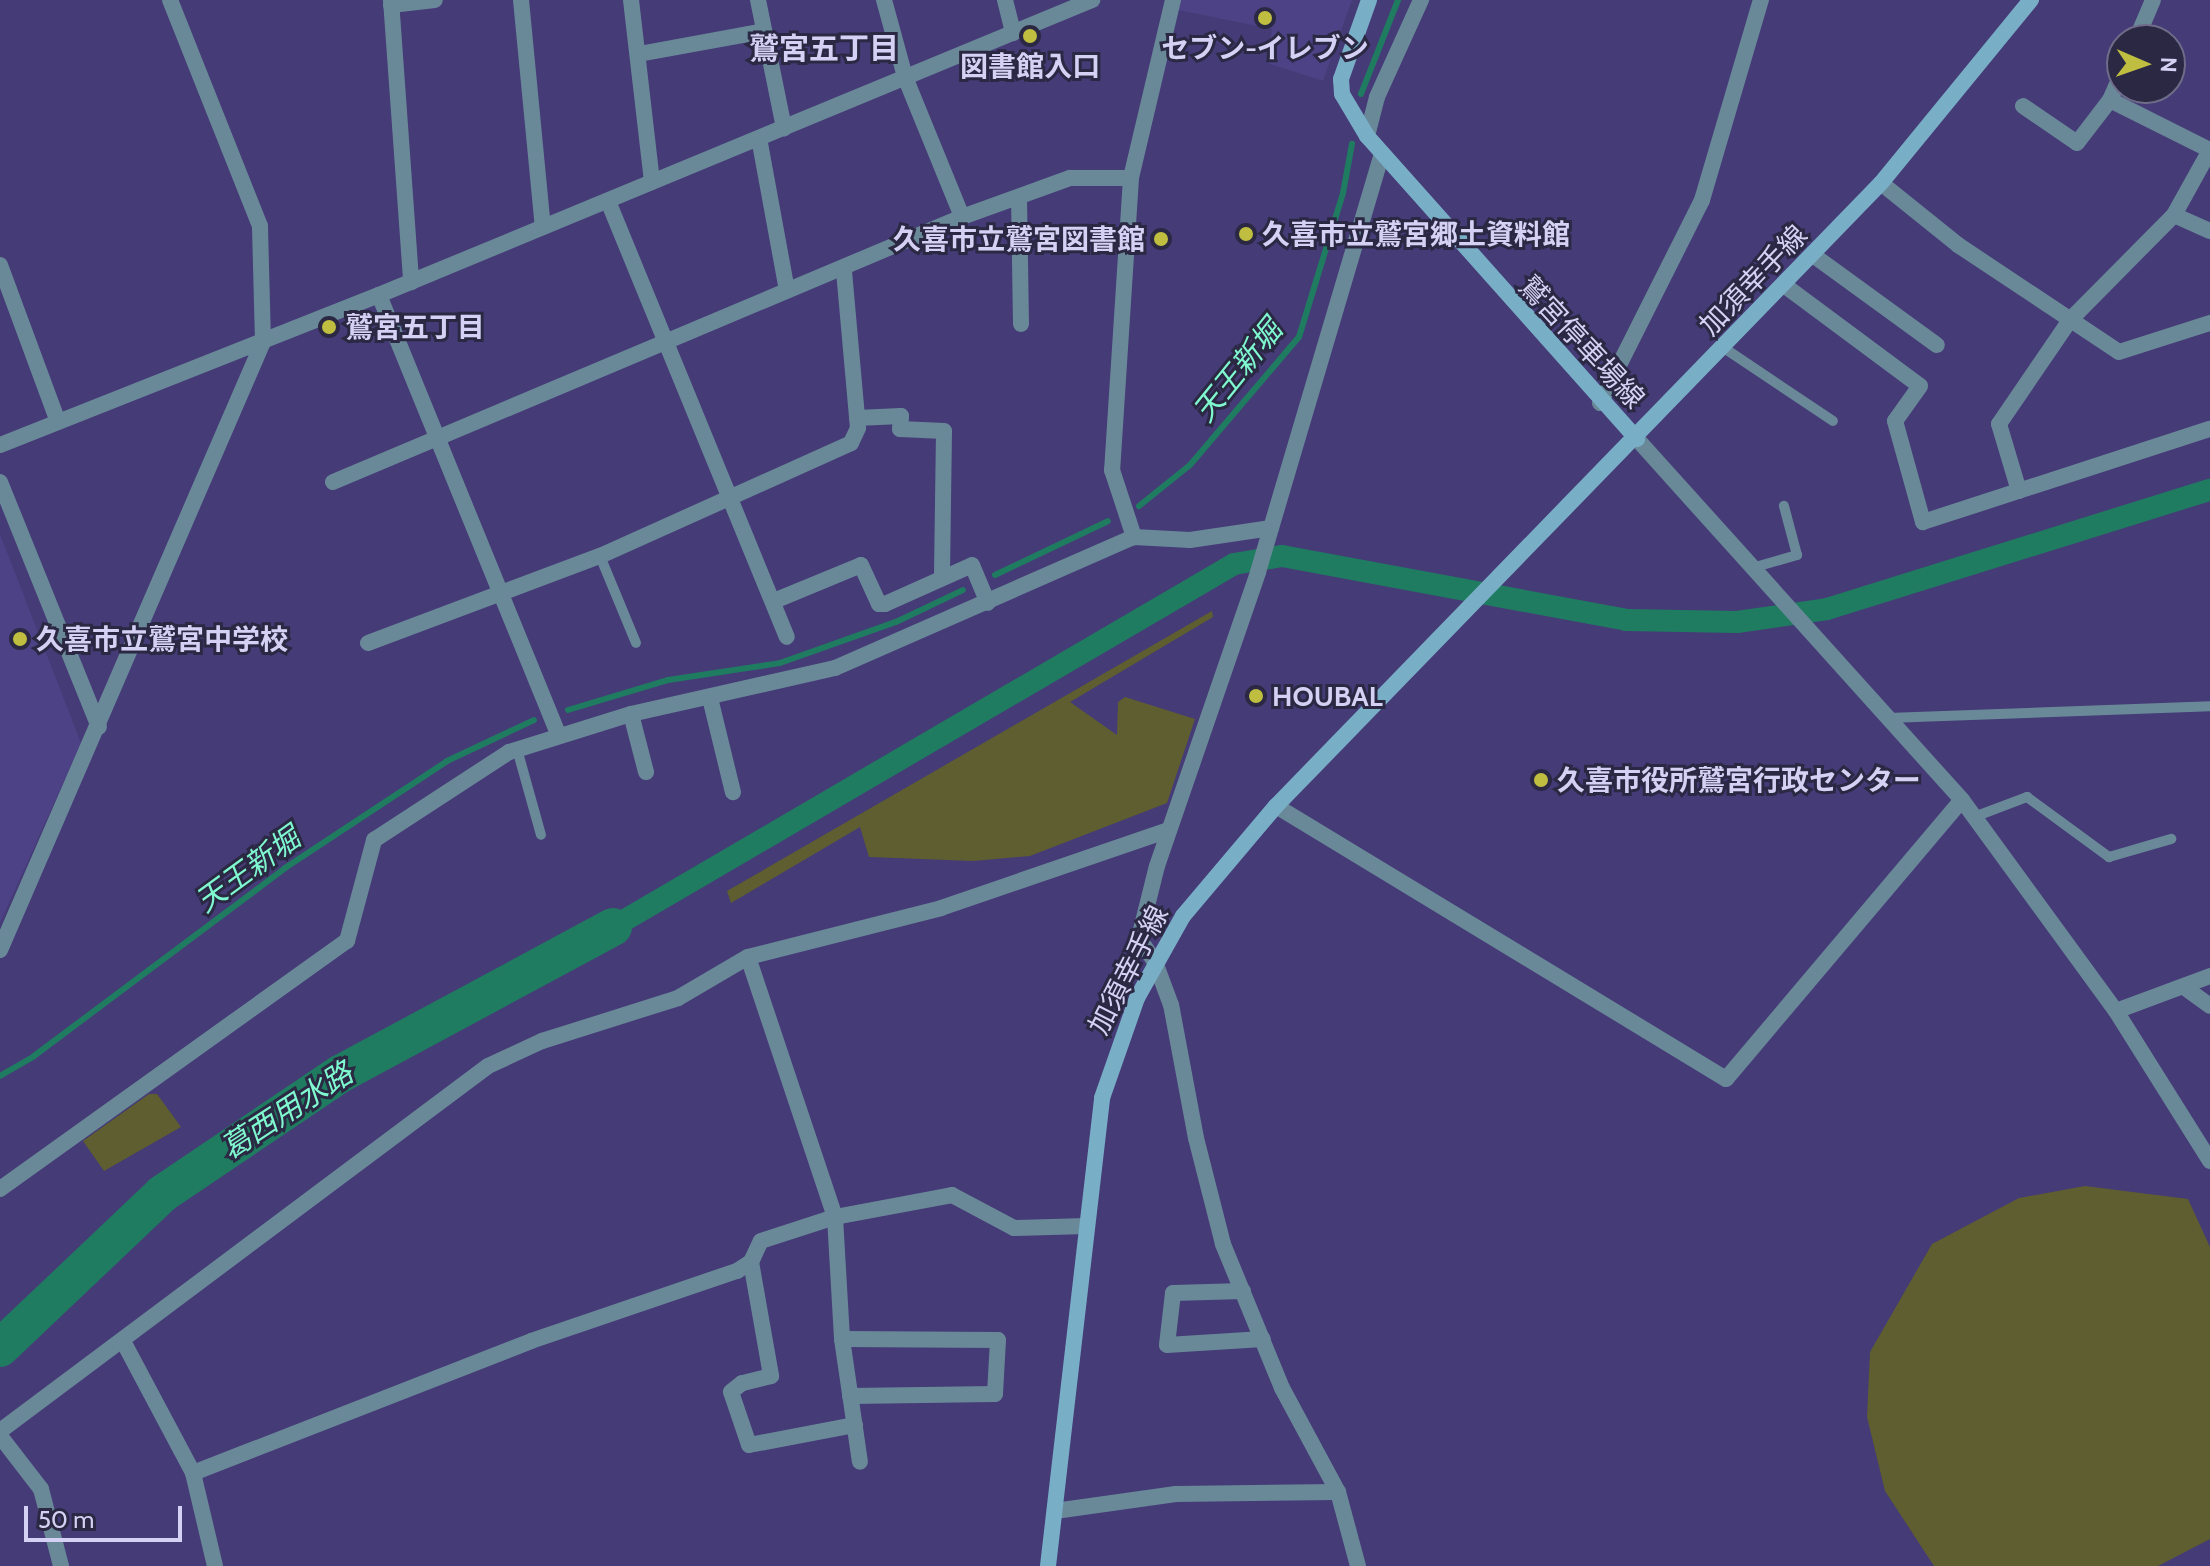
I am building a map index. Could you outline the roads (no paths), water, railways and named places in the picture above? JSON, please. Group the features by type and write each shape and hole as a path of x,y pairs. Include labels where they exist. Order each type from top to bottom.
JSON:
{"main road":[{"name":"鷲宮停車場線","path":"1369,0 1341,79 1342,94 1367,136 1600,403 1637,439"},
{"name":"加須幸手線","path":"1048,1566 1102,1098 1113,1055 1155,962 1199,895 1276,806 1637,439 1881,183 2031,0"}],"street":[{"path":"0,950 263,342 260,226 170,0"},
{"path":"411,282 391,2 435,0"},
{"path":"521,0 543,227"},
{"path":"631,0 652,182"},
{"path":"758,0 784,128"},
{"path":"884,0 905,77 962,217"},
{"path":"1005,0 1013,33"},
{"path":"0,445 411,282 1092,0"},
{"path":"1134,537 1112,470 1131,178 1173,0"},
{"path":"1367,136 1377,97 1421,0"},
{"path":"1600,403 1702,200 1761,0"},
{"path":"2143,24 2153,0"},
{"path":"639,54 764,31"},
{"path":"2023,106 2077,143 2107,104"},
{"path":"2019,491 1999,424 2070,320 2174,215 2210,150 2118,104"},
{"path":"759,138 787,290"},
{"path":"1358,1566 1338,1492 1282,1388 1223,1244 1196,1138 1171,1005 1155,962 1139,938 1169,830 1258,572 1382,154"},
{"path":"333,482 787,290 844,270 962,217 1070,178 1131,178"},
{"path":"1881,183 1958,245 2119,352 2210,323"},
{"path":"1019,197 1021,324"},
{"path":"608,201 787,637"},
{"path":"2174,215 2210,231"},
{"path":"1813,255 1937,345"},
{"path":"0,265 58,422"},
{"path":"368,643 600,556 851,443 857,418 844,270"},
{"path":"1784,285 1920,386 1895,421 1923,522 2210,429"},
{"path":"379,295 504,591 559,735"},
{"path":"857,418 901,416 900,429 944,431 942,577"},
{"path":"1637,439 1750,569 1962,800 2116,1011 2210,1161"},
{"path":"0,482 99,727"},
{"path":"0,1189 347,941 374,840 517,749 631,714 835,668 1134,537 1190,540 1269,536"},
{"path":"774,601 861,565 879,604 972,565 988,603"},
{"path":"710,698 733,792"},
{"path":"631,714 646,772"},
{"path":"1276,806 1726,1079 1962,800"},
{"path":"61,1566 41,1489 0,1433 124,1343 367,1152 488,1066 542,1041 678,998 748,957 941,908 1169,830"},
{"path":"748,957 835,1217 842,1339 860,1462"},
{"path":"2116,1011 2210,976"},
{"path":"2184,987 2210,1006"},
{"path":"855,1425 749,1445 731,1392 742,1383 771,1376 751,1262 761,1241 835,1217 952,1195 1014,1228 1087,1226"},
{"path":"193,1473 751,1262"},
{"path":"1243,1291 1173,1293 1167,1345 1263,1339"},
{"path":"842,1339 998,1340 995,1394 850,1396"},
{"path":"124,1343 193,1473 215,1566"},
{"path":"1055,1511 1176,1494 1338,1492"}],"lane":[{"path":"1724,348 1833,421"},
{"path":"1750,569 1797,555 1784,506"},
{"path":"600,556 636,643"},
{"path":"1886,718 2210,706"},
{"path":"517,749 541,835"},
{"path":"1974,817 2027,797 2109,857 2171,839"}],"waterway":[{"name":"天王新堀","path":"1361,94 1398,0"},
{"name":"天王新堀","path":"1139,506 1190,465 1299,337 1343,193 1352,144"},
{"path":"613,927 1234,564 1282,556 1626,620 1737,622 1827,609 2210,490"},
{"name":"天王新堀","path":"995,575 1108,521"},
{"name":"天王新堀","path":"568,710 668,680 780,663 896,622 963,590"},
{"name":"天王新堀","path":"0,1076 34,1056 285,868 447,761 534,720"},
{"name":"葛西用水路","path":"0,1348 162,1194 340,1074 613,927"}],"place":[{"name":"セブン-イレブン","path":"1265,18"},
{"name":"図書館入口","path":"1030,36"},
{"name":"久喜市立鷲宮郷土資料館","path":"1246,234"},
{"name":"久喜市立鷲宮図書館","path":"1161,239"},
{"name":"鷲宮五丁目","path":"329,327"},
{"name":"久喜市立鷲宮中学校","path":"20,639"},
{"name":"HOUBAL","path":"1256,696"},
{"name":"久喜市役所鷲宮行政センター","path":"1541,780"}],"district":[{"name":"鷲宮五丁目","path":"824,49"}]}
